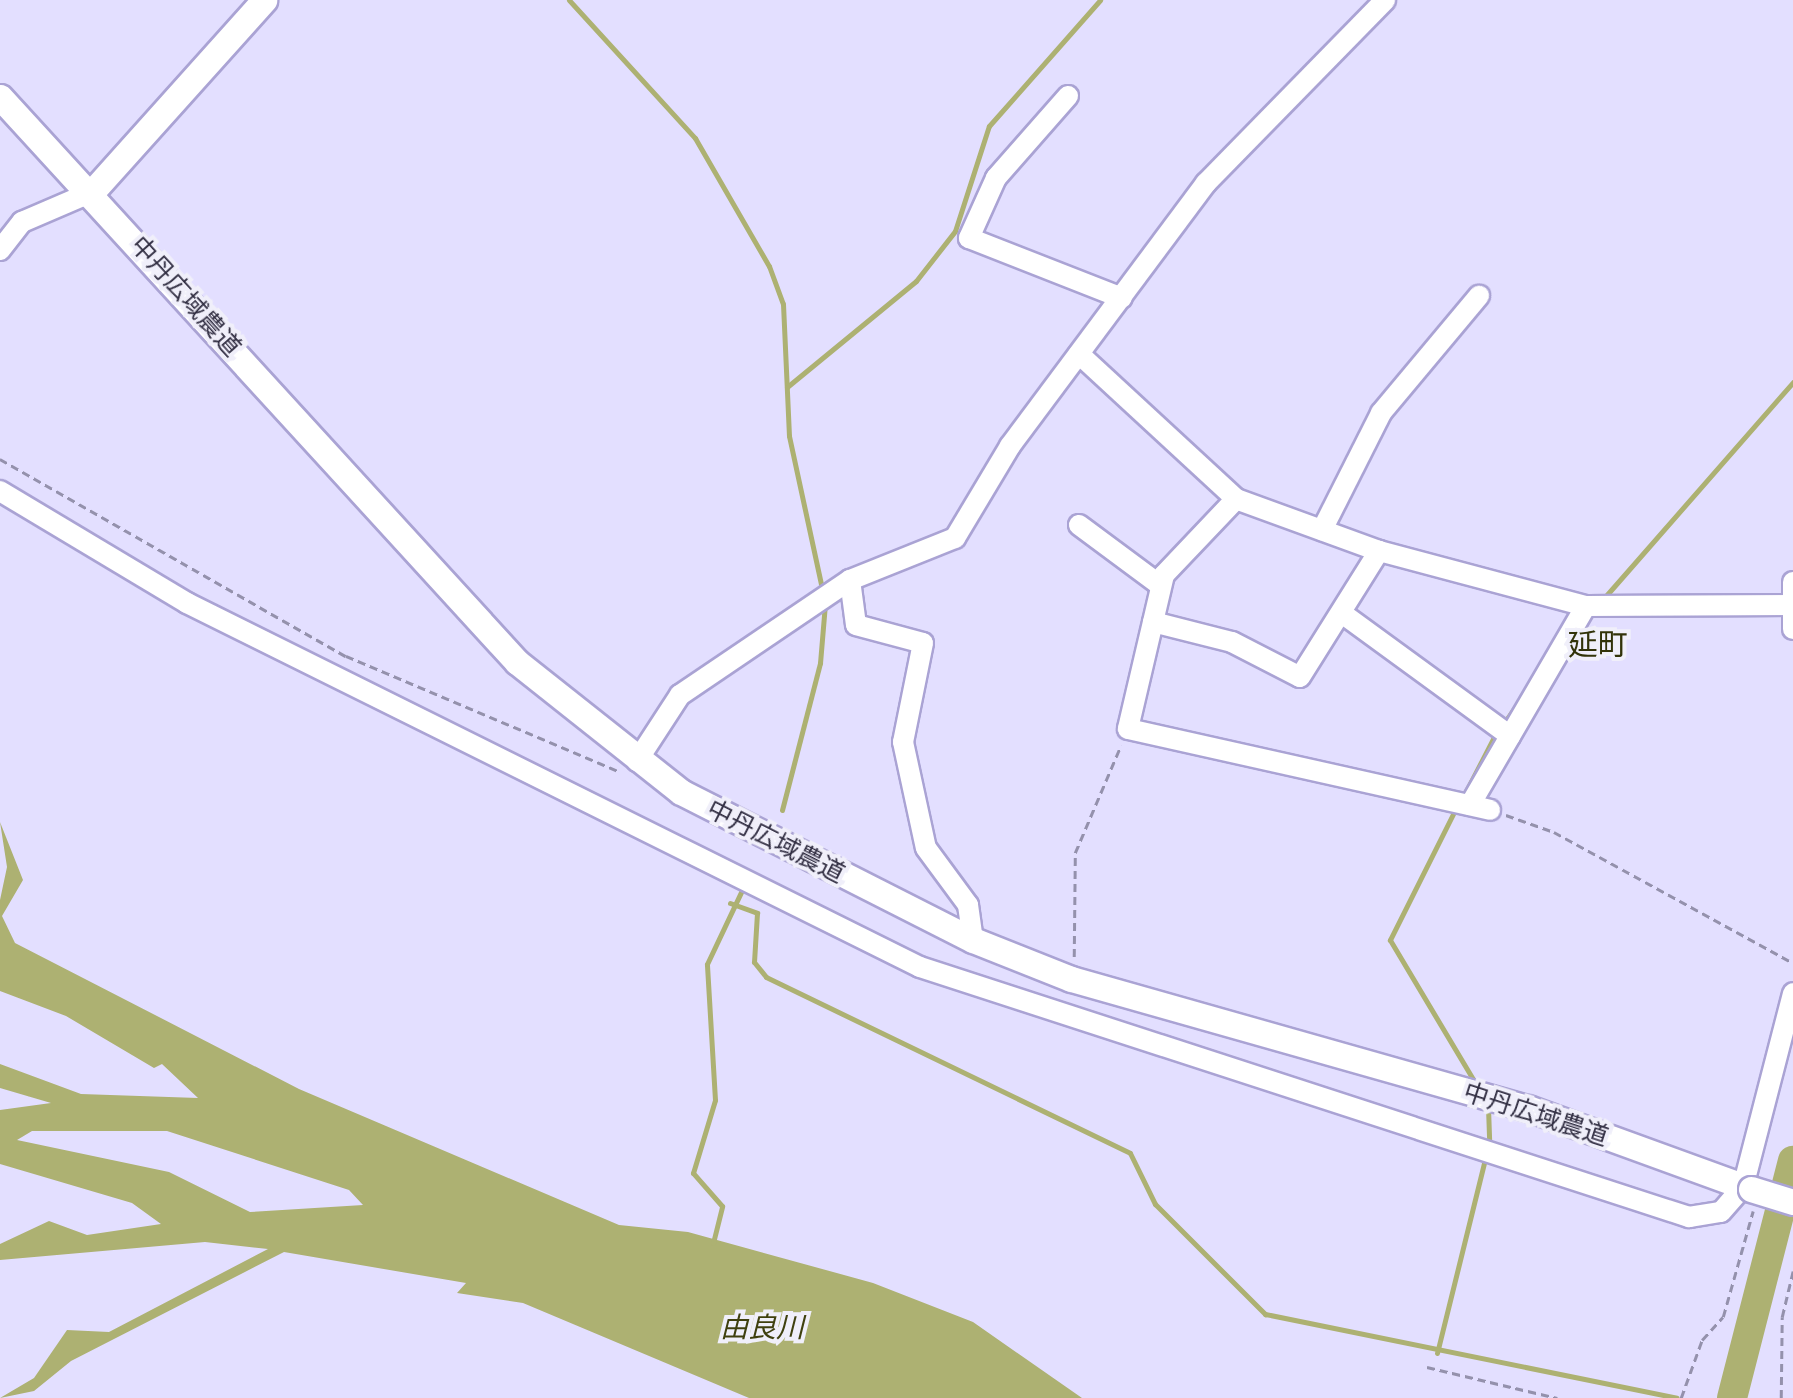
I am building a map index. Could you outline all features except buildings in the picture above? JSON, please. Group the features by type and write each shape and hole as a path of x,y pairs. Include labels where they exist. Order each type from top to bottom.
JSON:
{"street":[{"path":"0,250 22,222 92,192 264,0"},
{"path":"634,768 680,695 843,585 955,538 1079,354 1206,182 1385,0"},
{"path":"1068,96 996,178 969,238 1122,298"},
{"name":"中丹広域農道","path":"0,98 92,192 516,662 634,768 973,940 1072,979 1528,1108 1750,1191 1793,1202"},
{"path":"1322,530 1381,413 1479,296"},
{"path":"1079,354 1236,499 1379,551 1586,606 1790,606"},
{"path":"0,491 186,603 920,967 1689,1217 1720,1212 1750,1191 1793,992"},
{"path":"1236,499 1162,586 1128,728 1480,808 1510,736 1586,606"},
{"path":"1079,525 1162,586"},
{"path":"1153,622 1232,642 1300,678 1379,551"},
{"path":"1793,582 1793,629"},
{"path":"843,585 856,625 923,643 903,742 926,848 968,906 973,940"},
{"path":"1343,614 1510,736"}],"path":[{"path":"0,459 346,656 480,720 634,768"},
{"path":"1072,979 1074,854 1128,728"},
{"path":"1480,808 1554,832 1793,963"},
{"path":"1681,1398 1702,1340 1724,1317 1750,1191"},
{"path":"1781,1398 1782,1317 1793,1272"},
{"path":"1427,1367 1557,1398"}],"water":[{"name":"由良川","path":"0,822 23,880 2,916 15,943 299,1089 619,1225 688,1232 873,1283 973,1322 1082,1398 749,1398 523,1303 457,1293 466,1283 284,1252 71,1361 34,1391 0,1398 34,1378 67,1330 109,1332 268,1249 205,1242 0,1260 0,1244 49,1221 87,1235 161,1224 132,1203 0,1164 0,1110 51,1103 0,1088 0,1064 81,1094 198,1098 162,1064 154,1068 66,1016 0,991 0,900 7,867","holes":["32,1131 167,1131 349,1190 363,1205 250,1212 169,1172 17,1140"]}],"waterway":[{"path":"569,0 695,138 769,266 783,304 789,436 823,593"},
{"path":"787,387 916,281 955,231 989,126 1100,0"},
{"path":"1604,598 1793,382"},
{"path":"782,810 820,663 825,604"},
{"path":"1504,723 1521,699"},
{"path":"1463,797 1497,731"},
{"path":"1457,806 1390,940 1476,1084"},
{"path":"713,1243 722,1206 693,1173 715,1100 707,964 743,888"},
{"path":"730,903 757,913 754,962 766,977 1130,1153 1155,1204 1265,1314 1677,1398"},
{"path":"1488,1107 1489,1145"},
{"path":"1437,1353 1486,1155"},
{"path":"1732,1398 1793,1161"}],"district":[{"name":"延町","path":"1598,644"}]}
